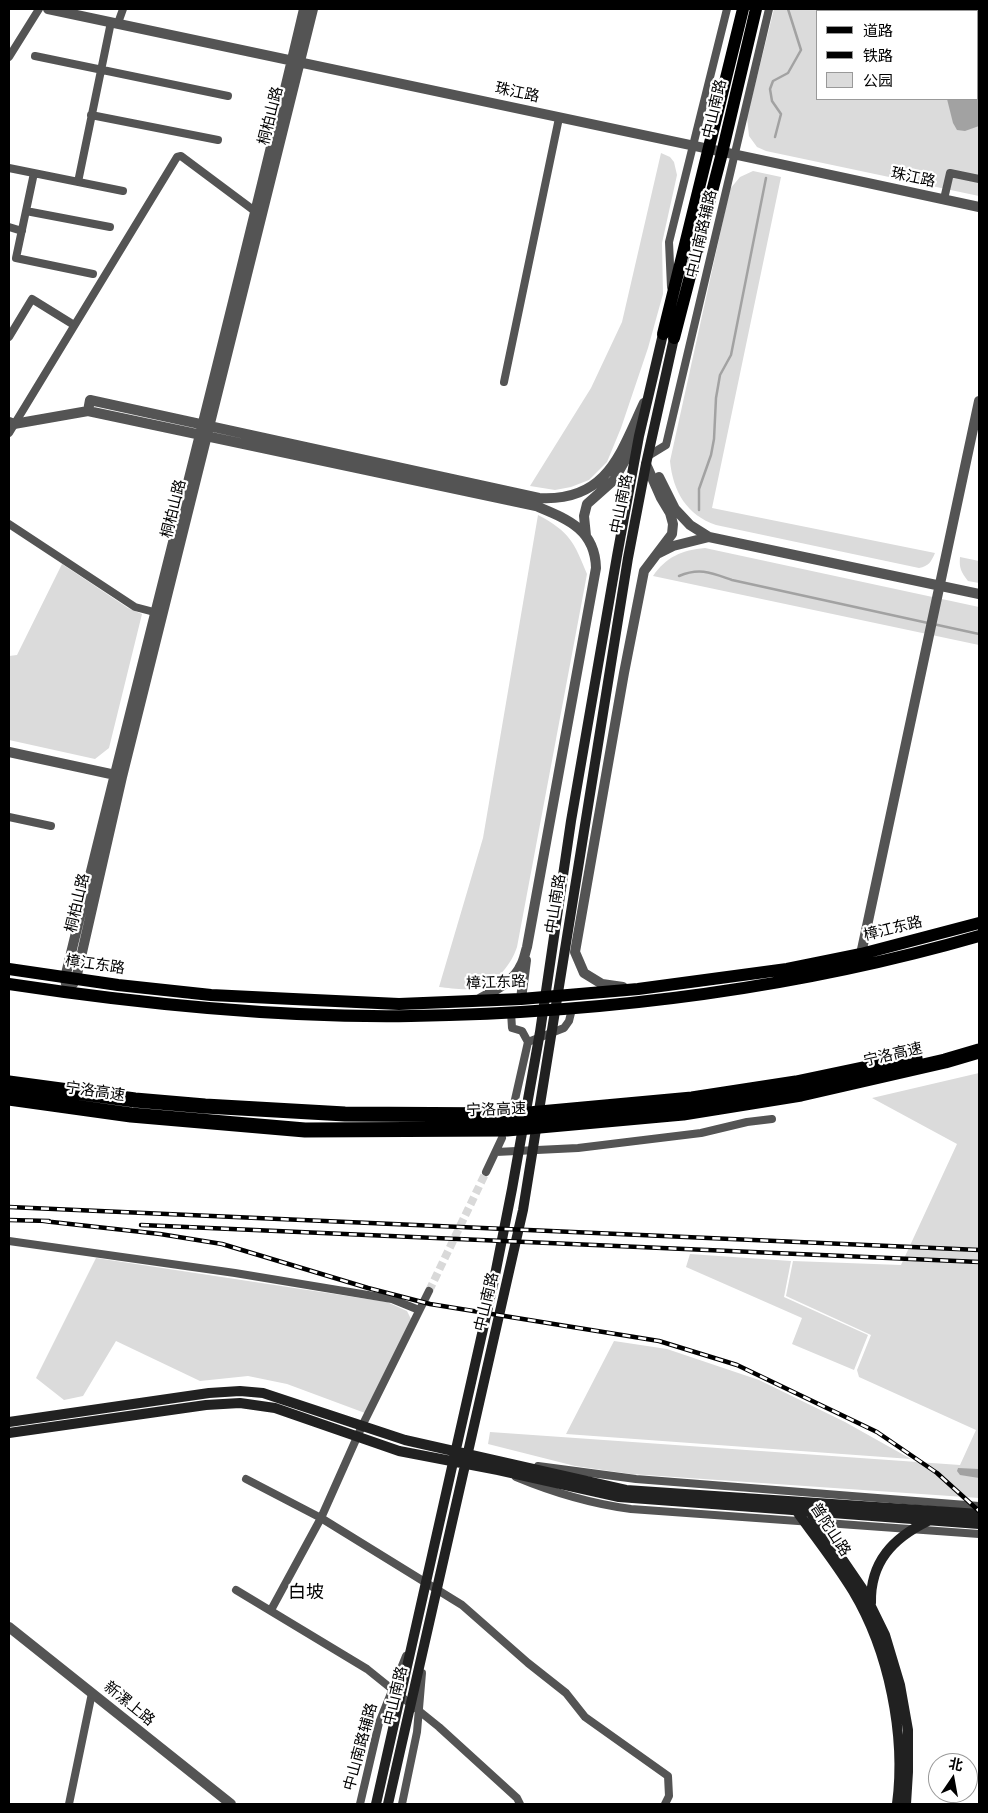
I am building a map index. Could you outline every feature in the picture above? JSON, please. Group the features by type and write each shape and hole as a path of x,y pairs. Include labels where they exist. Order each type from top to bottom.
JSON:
{"highway":[{"name":"宁洛高速","path":"9,1083 134,1100 205,1106 345,1114 518,1115 692,1099 796,1083 934,1054 979,1041"},
{"name":"宁洛高速","path":"9,1098 131,1115 305,1130 507,1129 683,1113 791,1096 979,1052"}],"main road":[{"name":"中山南路","path":"388,1804 523,1210 628,558 668,336 672,300 743,9"},
{"name":"中山南路","path":"376,1804 491,1294 512,1189 540,1032 571,821 616,556 639,436 649,392 728,154 756,9"},
{"name":"樟江东路","path":"9,969 118,985 211,995 399,1004 521,999 638,989 787,969 861,954 979,923"},
{"name":"樟江东路","path":"9,984 162,1004 312,1014 410,1016 572,1009 748,987 866,966 979,936"},
{"path":"9,1422 209,1393 240,1391 263,1393 404,1440 500,1466"},
{"path":"9,1433 206,1405 240,1403 275,1408 399,1451 500,1466 626,1490 979,1514"},
{"name":"普陀山路","path":"799,1502 812,1512 862,1588 885,1635 900,1684 908,1730 906,1804"},
{"name":"普陀山路","path":"799,1502 804,1521 854,1592 873,1630 888,1679 899,1733 899,1792 897,1804"},
{"path":"812,1512 979,1524"},
{"path":"871,1607 870,1588 876,1567 887,1551 914,1528 930,1520"}],"street":[{"path":"9,57 39,9"},
{"name":"珠江路","path":"48,9 296,60 979,207"},
{"path":"78,182 101,70 114,23 123,9"},
{"name":"中山南路辅路","path":"672,300 669,242 727,9"},
{"name":"中山南路辅路","path":"647,460 666,445 728,154 769,9"},
{"name":"桐柏山路","path":"118,776 296,60 304,10"},
{"path":"34,56 228,96"},
{"name":"桐柏山路","path":"68,993 154,612 205,430 256,212 296,60"},
{"path":"92,115 218,140"},
{"path":"504,382 559,118"},
{"path":"10,426 178,157 181,156 256,212"},
{"path":"9,168 123,191"},
{"path":"34,173 16,258 93,274"},
{"path":"944,199 950,173 979,179"},
{"path":"26,211 110,227"},
{"path":"9,227 22,231"},
{"path":"9,337 32,299 74,325"},
{"path":"205,430 539,498 554,499 585,491 606,474 618,457 649,392"},
{"path":"10,426 88,411 90,400 205,430 536,506 578,526 586,537 596,560 596,568 527,946 521,999"},
{"path":"861,954 979,401"},
{"path":"586,537 584,516 588,504 614,480 639,436"},
{"path":"647,460 659,477 675,509 690,525 709,537 979,594"},
{"path":"638,989 602,984 584,972 575,952 624,673 644,571 672,534 673,524 670,513 661,498 647,460"},
{"path":"9,524 135,607 154,612"},
{"path":"653,557 673,546 709,537"},
{"path":"9,752 118,776"},
{"path":"9,817 51,826"},
{"path":"478,1000 500,987 515,975 521,967 527,946"},
{"path":"528,1042 564,1028 569,1021 572,1009"},
{"path":"510,1012 512,1028 522,1031 528,1042 514,1104"},
{"path":"496,1152 578,1148 701,1134 747,1122 772,1119"},
{"path":"486,1172 502,1138"},
{"path":"9,1242 235,1273 392,1299 420,1309"},
{"path":"271,1610 320,1518 362,1426 427,1294"},
{"path":"500,1466 538,1486 614,1507 979,1534"},
{"path":"246,1479 320,1518 462,1605 528,1664 566,1693 585,1717 668,1776 669,1796 665,1804"},
{"path":"799,1502 979,1506"},
{"path":"236,1590 367,1669 439,1727 517,1798 520,1804"},
{"name":"新漯上路","path":"9,1628 231,1804"},
{"name":"中山南路辅路","path":"360,1804 379,1724 411,1642"},
{"path":"402,1804 417,1732 424,1646"},
{"path":"69,1804 92,1693"}],"green space":[{"path":"774,9 979,9 979,196 766,151 757,147 749,136 747,117"},
{"path":"661,153 670,157 674,162 677,175 662,243 663,294 648,348 621,428 607,462 589,480 571,487 555,490 530,486 591,388 622,322"},
{"path":"753,171 781,177 712,508 935,553 931,561 925,566 919,568 716,525 706,521 689,509 674,483 670,461 730,189 740,177"},
{"path":"538,515 557,527 570,539 587,574 517,947 507,966 491,982 478,988 469,989 439,987 483,838"},
{"path":"705,548 979,607 979,645 653,576 669,559 682,553"},
{"path":"960,557 979,561 979,583 968,581 960,567"},
{"path":"62,564 128,608 142,614 109,748 95,759 9,740 9,656 17,655"},
{"path":"979,1073 979,1498 631,1474 575,1466 488,1444 490,1432 960,1465 976,1430 859,1377 857,1370 871,1335 786,1296 793,1261 901,1265 957,1144 872,1098"},
{"path":"690,1254 791,1261 784,1297 868,1335 854,1370 792,1344 802,1318 686,1267"},
{"path":"96,1258 387,1302 407,1311 411,1319 365,1413 287,1384 248,1376 200,1381 116,1341 83,1396 64,1400 36,1378"},
{"path":"614,1341 667,1349 759,1380 845,1422 911,1459 566,1434"}],"shaded area":[{"path":"902,9 902,10 860,10"},
{"path":"966,9 979,9 979,62 978,10"},
{"path":"978,98 979,126 965,131 957,130 953,123 947,100 978,100"},
{"path":"958,1468 979,1469 979,1478 960,1475 957,1471"}],"waterway":[{"path":"775,137 781,114 772,101 770,89 773,81 788,73 801,50 788,9"},
{"path":"699,510 699,489 711,455 714,439 716,398 720,375 731,355 766,178"},
{"path":"679,576 686,573 706,572 732,580 928,623"},
{"path":"933,624 979,634"}],"tunnel":[{"path":"429,1291 486,1172"}],"railway":[{"path":"9,1207 979,1250"},
{"path":"9,1220 49,1221"},
{"path":"43,1221 160,1234 222,1244 368,1288 430,1304 659,1341 737,1365 877,1432 937,1473 979,1511"},
{"path":"141,1225 979,1262"}],"district":[{"name":"白坡","path":"306,1593"}]}
